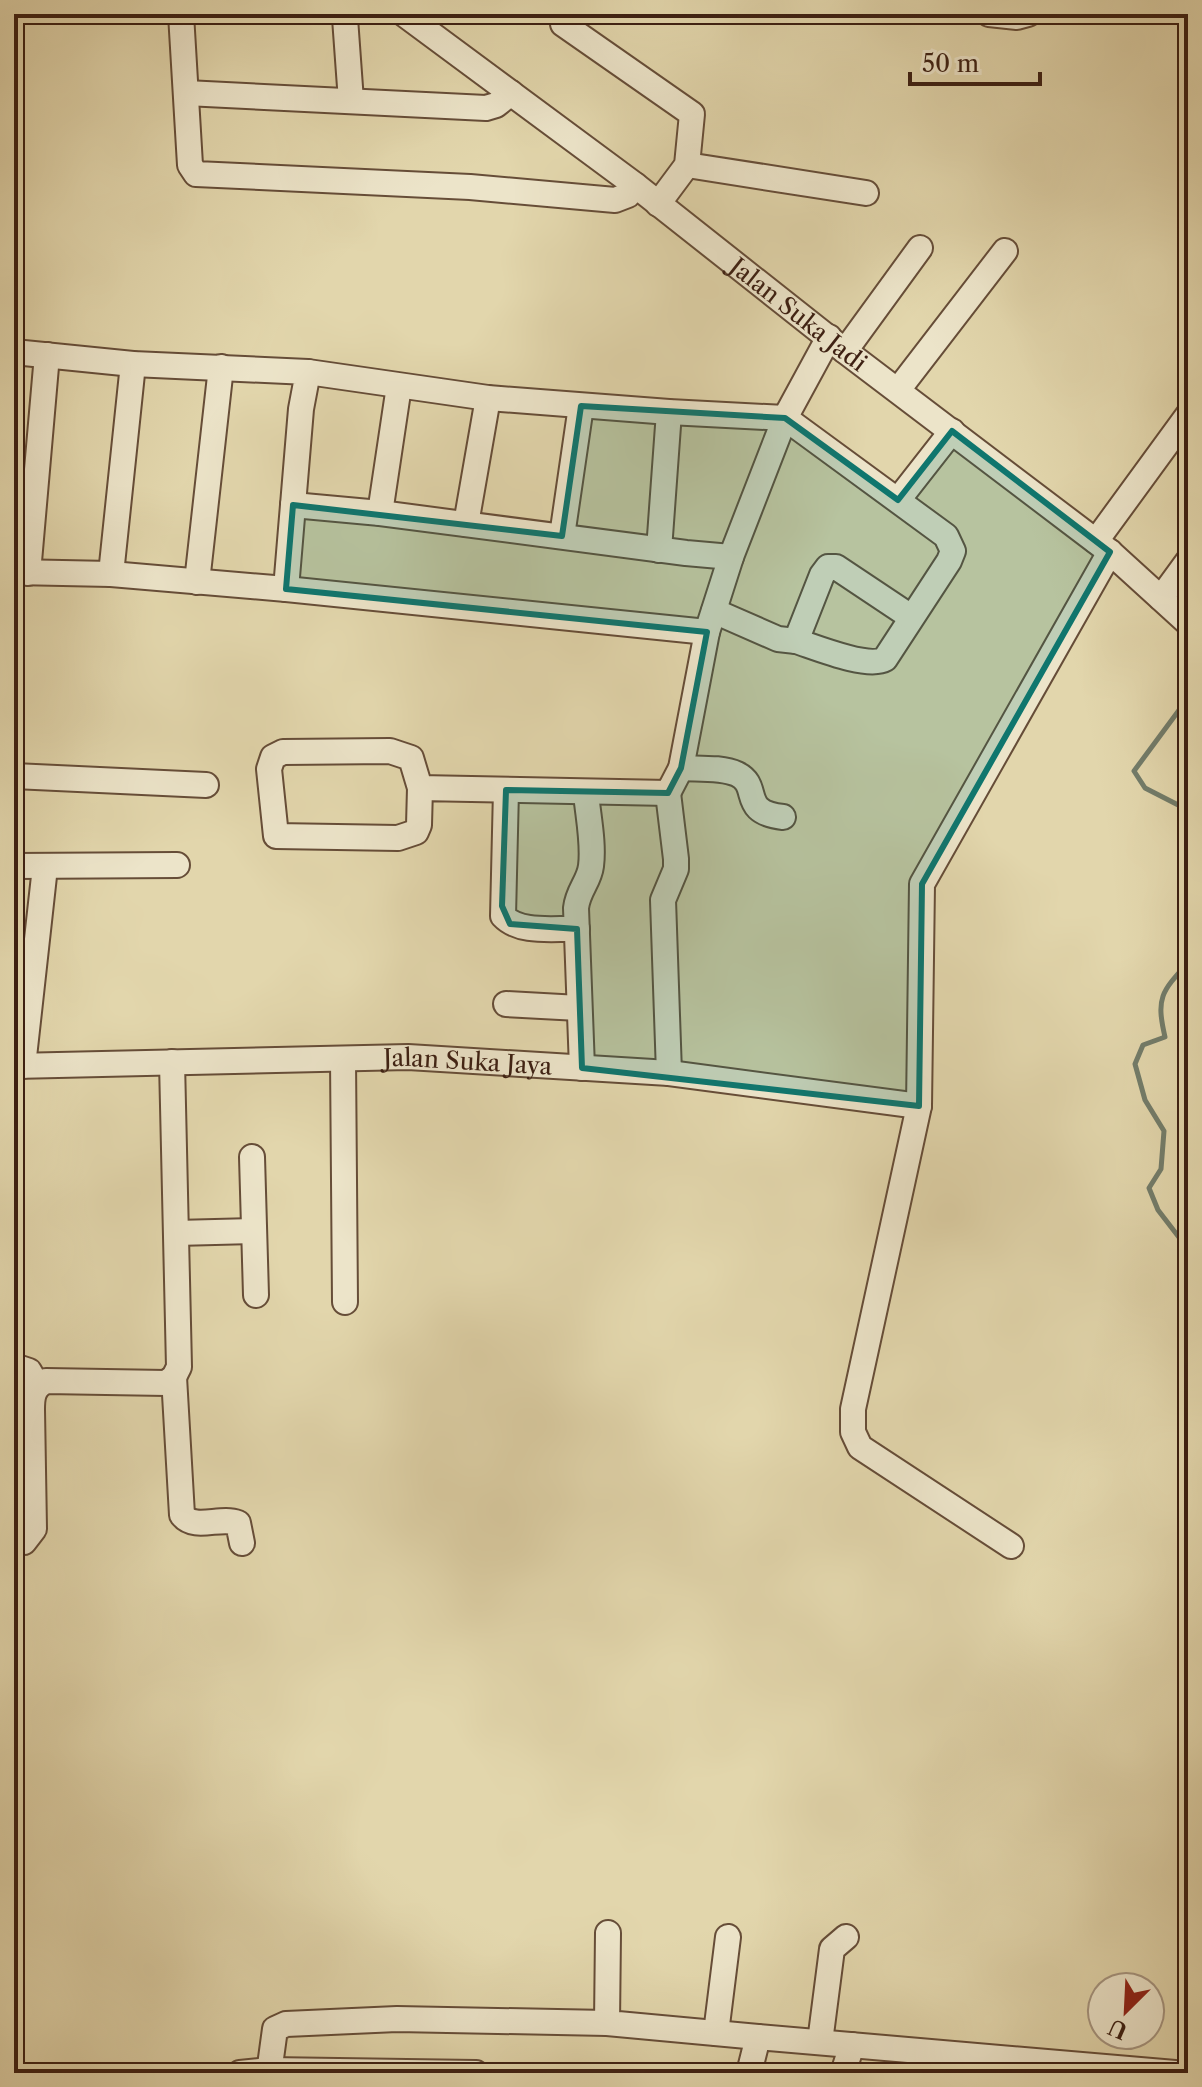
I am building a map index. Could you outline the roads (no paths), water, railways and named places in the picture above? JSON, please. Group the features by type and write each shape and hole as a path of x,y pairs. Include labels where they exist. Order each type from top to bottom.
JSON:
{"street":[{"path":"181,14 190,165 196,174 470,187 615,200 628,195 635,185"},
{"path":"341,14 345,18 351,101"},
{"path":"989,14 1017,17 1028,14"},
{"name":"Jalan Suka Jadi","path":"415,17 1103,546 1188,623"},
{"path":"563,24 692,114 687,165 658,204"},
{"path":"186,93 486,108 496,105 511,93"},
{"path":"687,165 866,193"},
{"path":"669,1073 663,900 676,869 676,859 668,793 681,768 711,622 731,557 785,418 837,344 920,248"},
{"path":"898,390 1005,251"},
{"path":"14,352 47,355 133,364 308,372 488,398 581,406 785,418 946,536 953,551 885,659 879,663 711,622 111,574 21,573 47,355"},
{"path":"111,574 133,364"},
{"path":"197,582 221,367"},
{"path":"286,589 301,409 308,372"},
{"path":"380,513 399,386"},
{"path":"466,524 488,398"},
{"path":"562,536 581,406"},
{"path":"659,550 669,412"},
{"path":"1011,1546 860,1447 853,1432 853,1409 919,1106 922,884 1103,546 1188,415"},
{"path":"898,500 952,431"},
{"path":"293,505 731,557"},
{"path":"1161,598 1188,561"},
{"path":"796,641 828,567 843,570 911,617"},
{"path":"390,751 411,758 420,788 419,825 416,832 406,836 276,836 269,769 273,757 283,752 390,751"},
{"path":"681,768 740,775 748,783 752,802 759,810 783,817"},
{"path":"14,776 206,785"},
{"path":"420,788 668,793"},
{"path":"506,790 503,916 510,924 522,927 577,929"},
{"path":"582,1068 577,893 587,880 591,864 586,793"},
{"path":"14,866 177,865"},
{"path":"18,1066 45,867"},
{"path":"506,1004 579,1008"},
{"name":"Jalan Suka Jaya","path":"18,1066 408,1057 669,1073 919,1106"},
{"path":"343,1059 345,1302"},
{"path":"14,1541 24,1542 34,1529 32,1410 37,1385 46,1381 166,1383 174,1377 179,1367 172,1062"},
{"path":"252,1157 256,1295"},
{"path":"176,1233 254,1231"},
{"path":"14,1366 29,1371 37,1385"},
{"path":"174,1377 182,1515 186,1521 231,1520 238,1523 242,1543"},
{"path":"607,2023 608,1933"},
{"path":"716,2033 728,1937"},
{"path":"820,2042 832,1949 846,1937"},
{"path":"269,2072 275,2029 280,2025 397,2019 607,2023 852,2045 934,2063 1175,2073"},
{"path":"749,2073 758,2037"},
{"path":"843,2073 852,2045"},
{"path":"240,2073 476,2073"}],"waterway":[{"path":"1188,698 1134,771 1145,788 1188,810"},
{"path":"1188,963 1163,996 1161,1013 1165,1037 1143,1045 1135,1064 1145,1100 1164,1131 1161,1169 1149,1188 1158,1210 1188,1249"}]}
